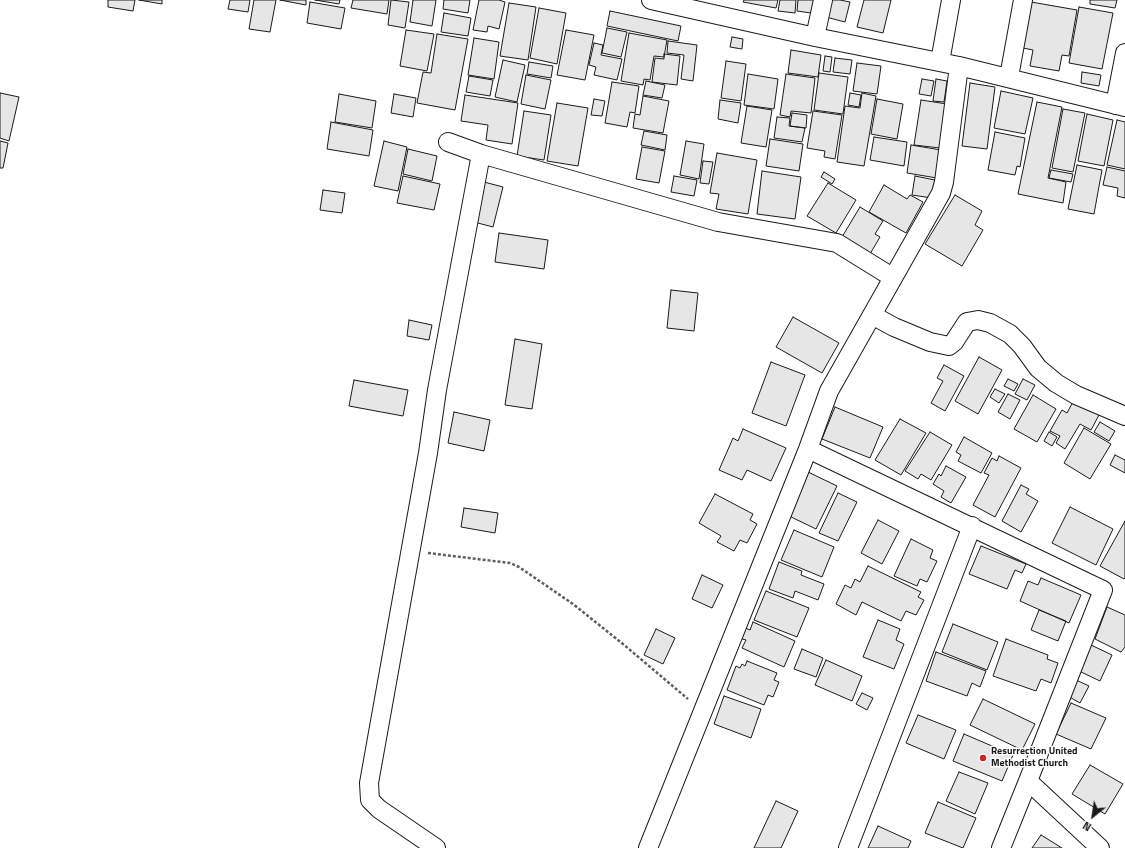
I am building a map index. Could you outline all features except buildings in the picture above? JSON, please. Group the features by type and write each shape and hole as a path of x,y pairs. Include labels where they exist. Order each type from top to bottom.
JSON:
{"street":[{"path":"651,0 815,37 1009,77 1120,106 1125,53"},
{"path":"815,37 823,0"},
{"path":"940,62 951,0"},
{"path":"1009,77 1023,0"},
{"path":"648,848 808,448 829,391 892,277 941,193 945,176 959,66"},
{"path":"448,142 481,154 718,222 837,243 892,277"},
{"path":"436,848 379,809 370,800 369,783 428,453 437,390 481,154"},
{"path":"872,315 894,328 930,342 949,346 954,342 967,322 978,320 990,323 1010,334 1022,346 1038,368 1056,383 1076,395 1125,416"},
{"path":"808,448 1103,590 1001,848"},
{"path":"848,848 972,526"},
{"path":"1028,781 1100,848"}],"path":[{"path":"413,537 419,547 430,554 510,563 519,567 573,604 702,710"}],"place":[{"name":"Resurrection United Methodist Church","path":"983,758"}]}
